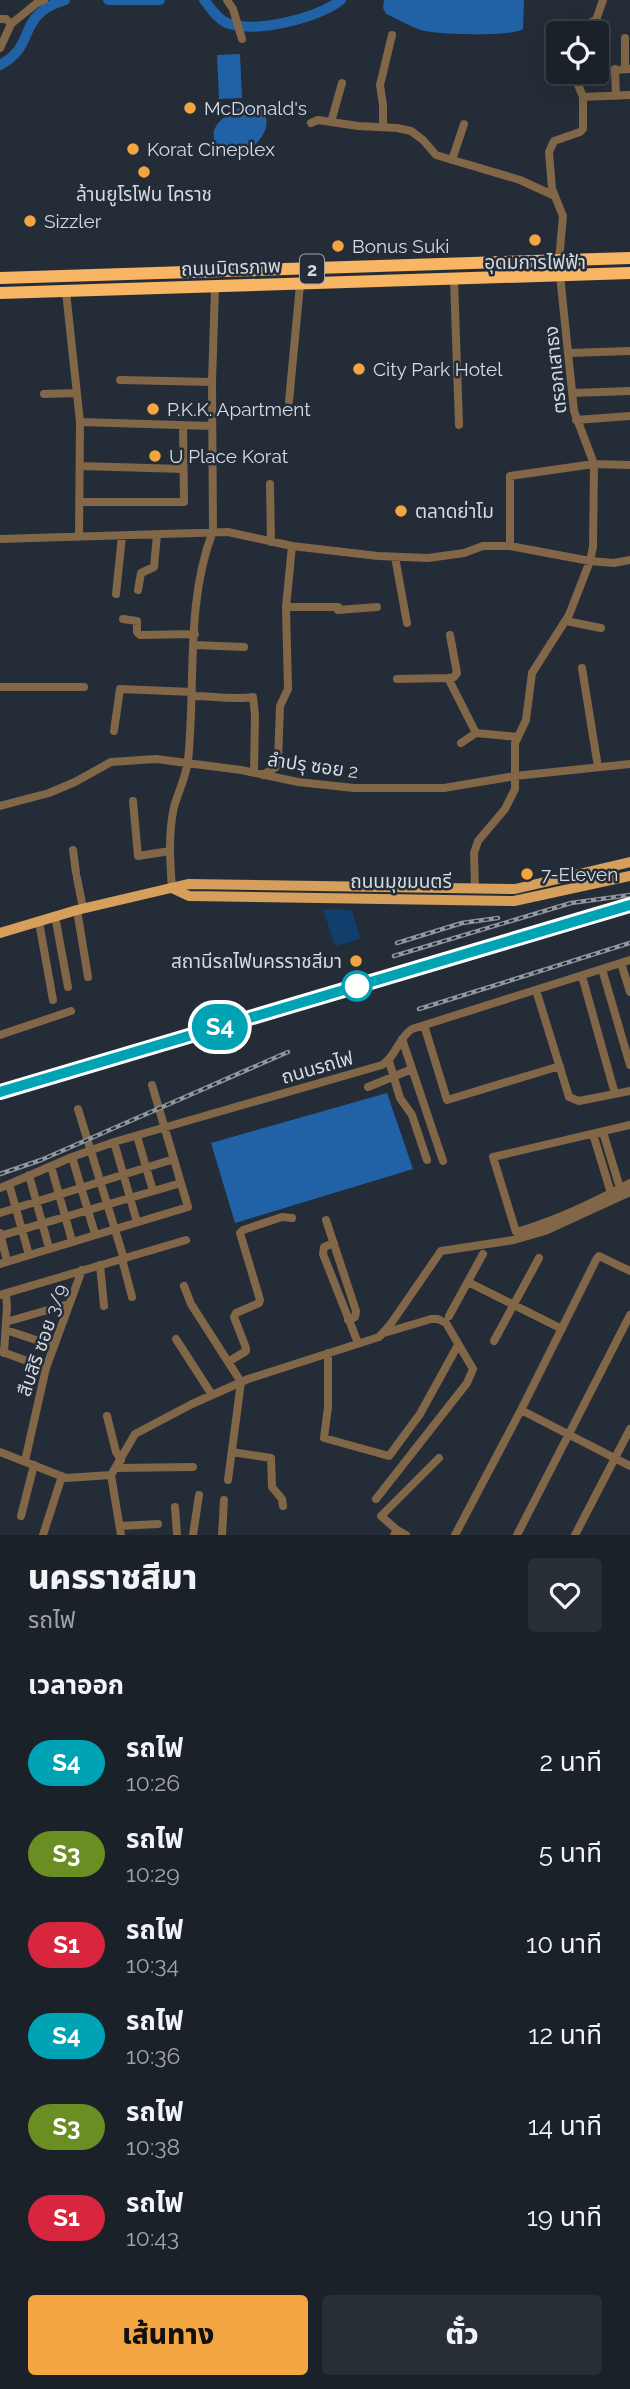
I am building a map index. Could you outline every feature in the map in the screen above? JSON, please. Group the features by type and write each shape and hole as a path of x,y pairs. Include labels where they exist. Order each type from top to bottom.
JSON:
{"highway":[{"name":"ถนนมิตรภาพ","path":"0,278 630,258"},
{"path":"559,260 560,275"},
{"name":"ถนนมิตรภาพ","path":"0,293 630,273"}],"main road":[{"name":"ถนนมุขมนตรี","path":"0,933 80,909 188,884 524,888 630,862"},
{"path":"614,866 617,880"},
{"name":"ถนนมุขมนตรี","path":"172,888 189,896 524,900 630,876"},
{"path":"475,888 479,899"}],"street":[{"path":"0,48 11,24 44,0"},
{"path":"227,0 233,9 242,39"},
{"path":"594,21 603,0"},
{"path":"0,19 6,19 11,24"},
{"path":"383,127 380,85 392,34"},
{"path":"609,70 627,69 625,38"},
{"path":"615,69 616,96"},
{"path":"331,122 342,83"},
{"path":"559,260 563,216 555,196 549,152 554,141 583,129 583,97 578,84"},
{"path":"583,97 630,95"},
{"path":"311,123 318,120 411,131 436,155 520,180 555,196"},
{"path":"452,160 464,124"},
{"name":"ตรอกเสาธง","path":"475,888 474,853 478,841 511,799 515,789 514,750 526,720 532,673 566,621 590,561 594,532 594,464 576,421 560,275"},
{"path":"454,279 459,425"},
{"path":"289,401 300,285"},
{"path":"172,888 170,851 174,808 188,764 201,569 213,531 212,382 215,287"},
{"path":"66,292 80,422 79,534"},
{"path":"569,353 630,351"},
{"path":"120,380 212,382"},
{"path":"572,393 630,391"},
{"path":"44,394 76,393"},
{"path":"576,421 630,416"},
{"path":"80,422 212,426"},
{"path":"80,502 184,502 183,425"},
{"path":"510,546 510,476 594,464 630,465"},
{"path":"80,466 183,469"},
{"path":"270,484 271,542"},
{"path":"0,539 213,531 305,548 395,557 428,558 464,553 483,547 510,546 590,561 614,563 630,560"},
{"path":"138,590 141,573 154,567 157,535"},
{"path":"116,594 122,536"},
{"path":"263,775 276,767 278,761 280,706 288,689 286,607 292,546"},
{"path":"395,557 407,623"},
{"path":"286,607 377,607"},
{"path":"123,618 136,621 140,635 195,634"},
{"path":"566,621 601,628"},
{"path":"397,679 454,677 457,673 450,635"},
{"path":"194,645 244,647"},
{"path":"582,668 598,767"},
{"path":"448,678 476,733"},
{"path":"0,687 84,687"},
{"path":"114,731 120,689 253,698 254,772"},
{"path":"461,743 476,733 517,737"},
{"name":"ลำปรุ ซอย 2","path":"0,806 49,793 111,762 156,760 354,788 444,788 514,776 630,764"},
{"path":"133,801 138,856 170,851"},
{"path":"73,850 88,977"},
{"path":"55,916 68,987"},
{"path":"38,922 53,1000"},
{"path":"427,1160 412,1115 400,1098 389,1061 402,1039 412,1029 625,961 630,992"},
{"path":"602,969 630,1065"},
{"path":"582,976 615,1094"},
{"path":"536,990 569,1097 579,1101 630,1091"},
{"path":"0,1035 71,1011"},
{"path":"424,1025 447,1100 560,1066"},
{"path":"402,1039 443,1161"},
{"name":"ถนนรถไฟ","path":"0,1188 114,1142 389,1061"},
{"path":"368,1087 412,1069"},
{"path":"152,1085 165,1128 188,1207 4,1263 0,1235 181,1183"},
{"path":"78,1109 115,1228 132,1297"},
{"path":"630,1125 493,1157 516,1232 555,1219 630,1183"},
{"path":"598,1133 615,1191"},
{"path":"137,1136 153,1191"},
{"path":"114,1142 138,1222"},
{"path":"72,1157 95,1234"},
{"path":"0,1213 174,1159"},
{"path":"51,1166 72,1241"},
{"path":"29,1175 50,1248"},
{"path":"9,1184 29,1255"},
{"path":"381,1334 441,1251 514,1240 545,1231 630,1192"},
{"path":"228,1362 246,1351 234,1317 236,1313 256,1305 260,1300 240,1233 282,1217 292,1218"},
{"path":"326,1220 356,1311 355,1317 348,1320"},
{"name":"สืบสิริ ซอย 3/9","path":"3,1294 186,1240"},
{"path":"334,1243 322,1249 358,1343"},
{"path":"449,1316 482,1254"},
{"path":"455,1535 599,1256 630,1271"},
{"path":"494,1342 539,1258"},
{"path":"100,1265 104,1306"},
{"name":"สืบสิริ ซอย 3/9","path":"25,1461 46,1368 82,1270"},
{"path":"468,1282 562,1329"},
{"path":"184,1286 191,1304 241,1382 228,1480"},
{"path":"3,1294 6,1326 2,1352 46,1368"},
{"path":"6,1326 65,1305"},
{"path":"517,1535 630,1315"},
{"path":"116,1468 135,1434 212,1395 241,1382 381,1334 438,1319 446,1323 473,1369 467,1383 376,1499"},
{"path":"6,1326 51,1345"},
{"path":"176,1339 212,1395"},
{"path":"328,1353 328,1407 324,1438 389,1456 420,1414 458,1345"},
{"path":"521,1410 630,1466"},
{"path":"107,1416 116,1452 120,1530 158,1524"},
{"path":"575,1535 630,1429"},
{"path":"0,1452 66,1478 116,1468 193,1466"},
{"path":"232,1452 271,1458 272,1487 282,1500 283,1506"},
{"path":"406,1535 395,1532 380,1516 439,1458"},
{"path":"21,1516 34,1465"},
{"path":"43,1535 62,1476"},
{"path":"193,1535 199,1495"},
{"path":"222,1535 224,1500"},
{"path":"175,1507 177,1535"}],"shaded area":[{"path":"384,0 524,0 523,29 516,32 474,34 421,30 386,14 383,8"},
{"path":"240,54 242,98 219,99 217,55"},
{"path":"244,106 256,106 264,111 266,125 262,137 243,157 233,157 224,149 223,155 215,154 214,132 218,123"},
{"path":"323,909 352,910 360,939 335,946"},
{"path":"387,1093 413,1169 235,1223 211,1143"}],"waterway":[{"path":"0,65 10,59 21,46 34,19 49,7 65,0"},
{"path":"108,0 160,0"},
{"path":"204,0 223,21 254,27 302,18 341,0"}],"railway":[{"path":"394,956 571,903 630,895"},
{"path":"0,1097 630,909"},
{"path":"397,943 462,923 498,918"},
{"path":"419,1009 630,943"},
{"path":"0,1174 41,1160 288,1052"}],"train":[{"name":"S4","path":"0,1092 630,905"}],"place":[{"name":"McDonald's","path":"190,108"},
{"name":"Korat Cineplex","path":"133,149"},
{"name":"ล้านยูโรโฟน โคราช","path":"144,172"},
{"name":"Sizzler","path":"30,221"},
{"name":"อุดมการไฟฟ้า","path":"535,240"},
{"name":"Bonus Suki","path":"338,246"},
{"name":"City Park Hotel","path":"359,369"},
{"name":"P.K.K. Apartment","path":"153,409"},
{"name":"U Place Korat","path":"155,456"},
{"name":"ตลาดย่าโม","path":"401,511"},
{"name":"7-Eleven","path":"527,874"},
{"name":"สถานีรถไฟนครราชสีมา","path":"356,961"}]}
